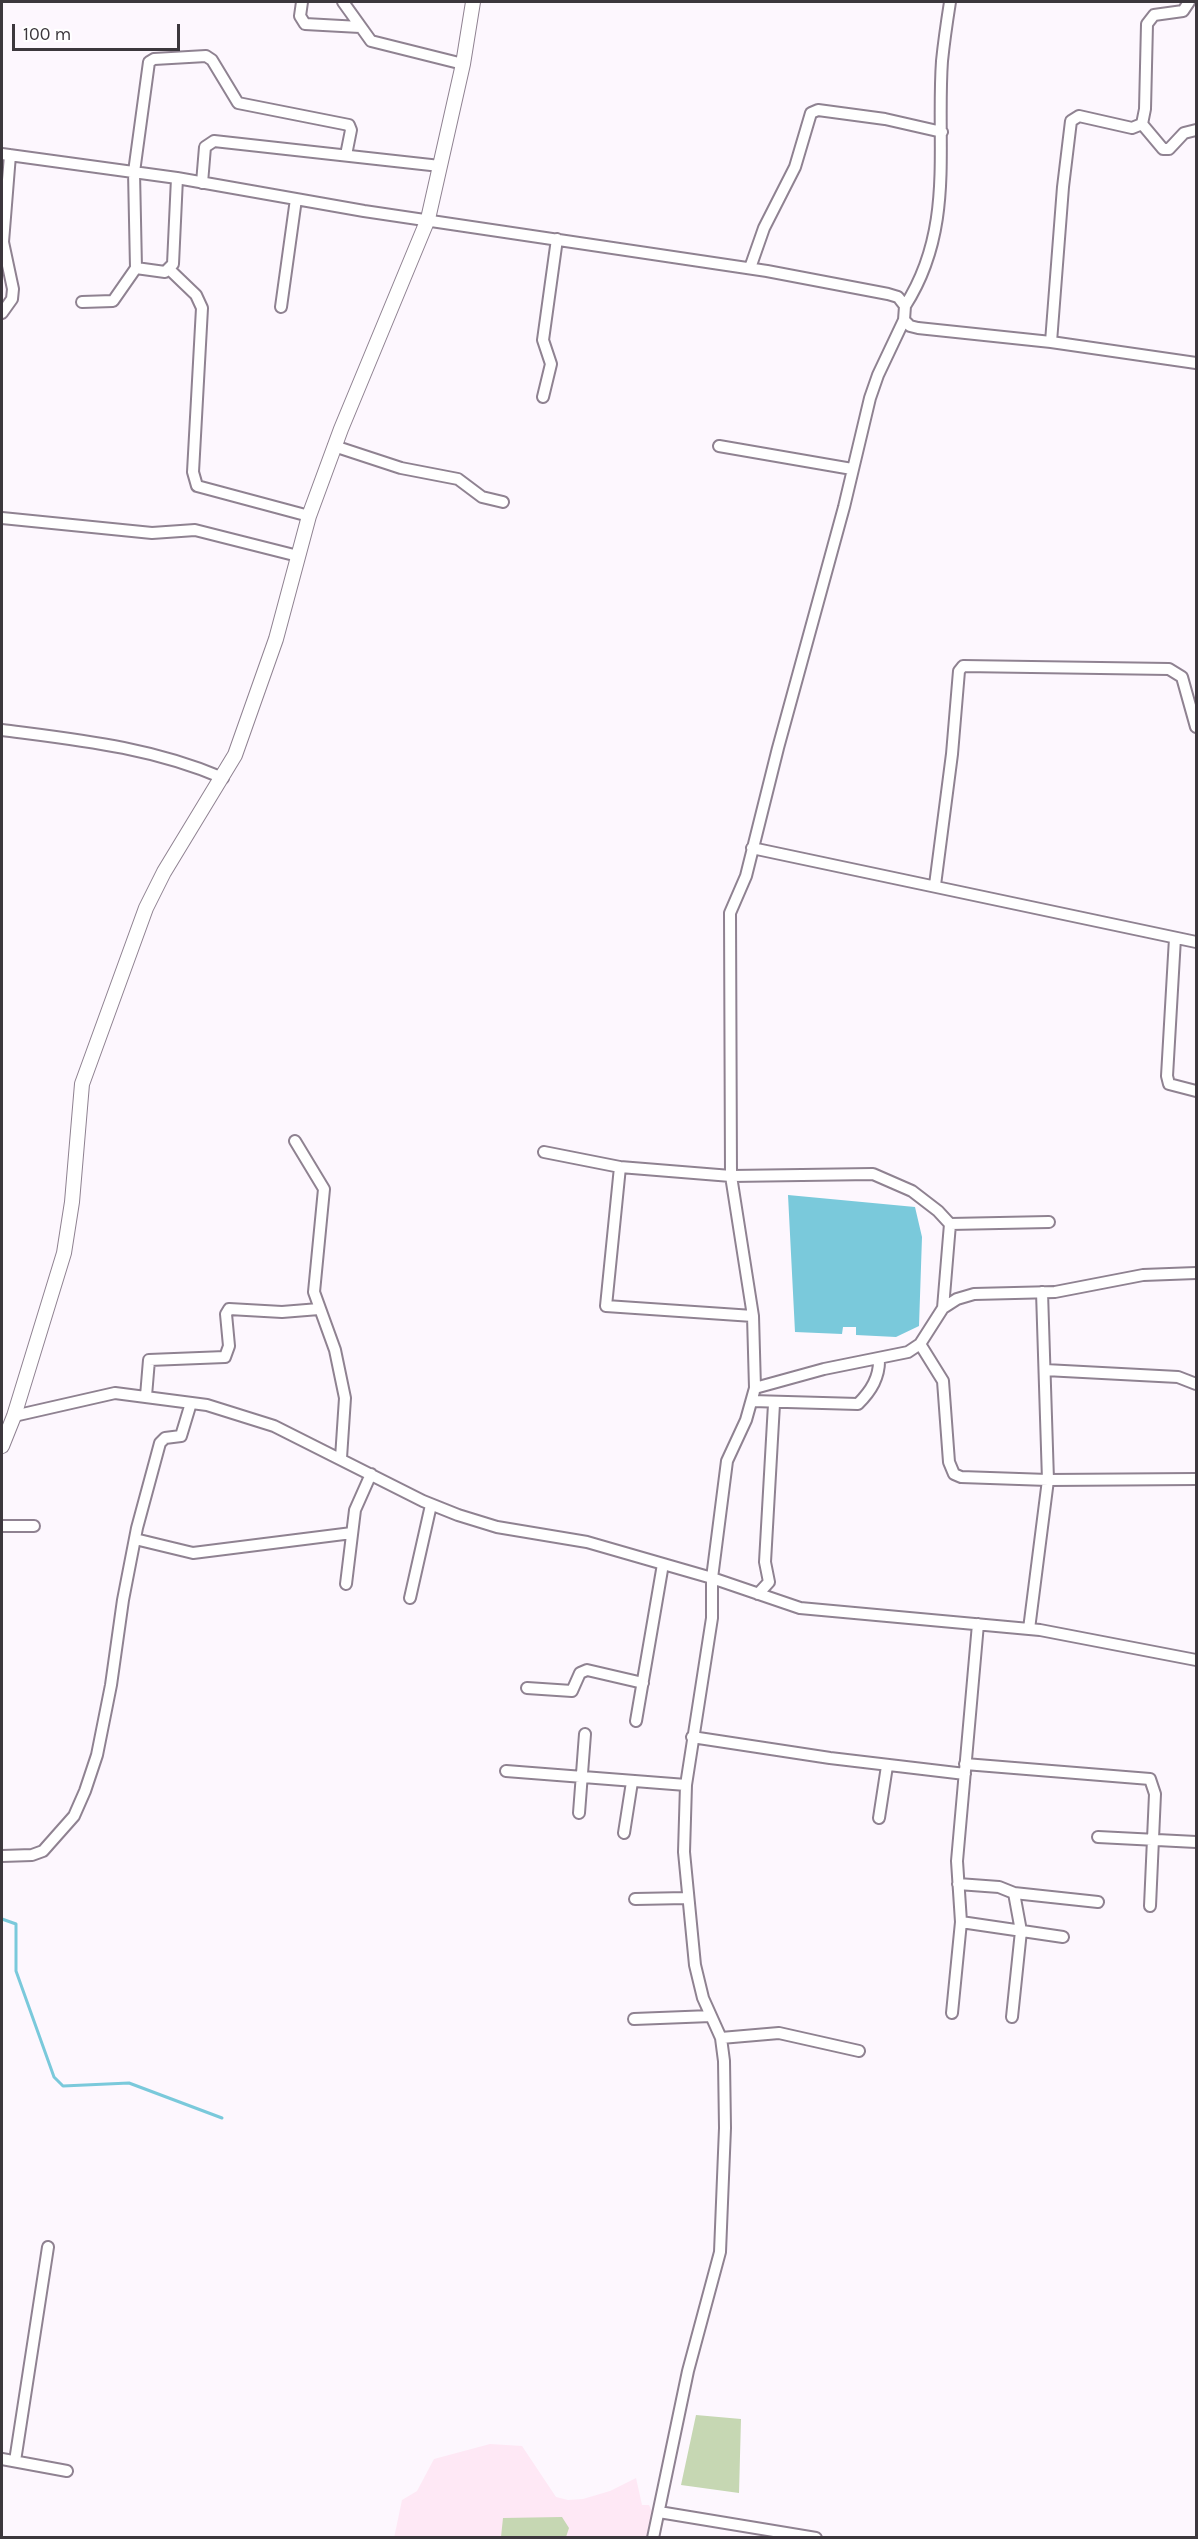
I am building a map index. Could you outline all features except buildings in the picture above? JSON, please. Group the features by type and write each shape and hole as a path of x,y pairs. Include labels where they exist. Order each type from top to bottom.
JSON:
{"street":[{"path":"302,2 300,16 305,24 360,27"},
{"path":"343,2 371,41 463,64"},
{"path":"2,1446 14,1416 64,1253 72,1202 82,1084 122,967 146,908 164,872 235,755 276,639 309,516 334,446 428,219 463,64 473,2"},
{"path":"653,2538 686,2382 720,2252 725,2128 724,2061 721,2038 711,2016 695,1965 684,1852 686,1785 712,1618 712,1578 727,1461 738,1440 755,1388 753,1316 731,1176 730,913 746,876 878,375 904,320 904,306 921,280 940,201 942,61 950,2"},
{"path":"1197,3 1189,2 1182,11 1154,15 1147,24 1145,108 1142,124 1162,149 1169,149 1184,133 1197,130"},
{"path":"82,302 113,301 136,268 134,172 148,62 154,59 206,56 212,60 238,103 349,125 351,130 346,155"},
{"path":"750,268 764,228 795,167 811,113 818,110 885,119 942,132"},
{"path":"1051,342 1062,187 1071,121 1079,116 1131,128 1142,124"},
{"path":"202,183 205,147 214,141 440,166"},
{"path":"2,313 12,299 14,289 3,242 6,154 177,178 296,199 750,268 888,294 898,297 904,306"},
{"path":"170,270 177,178"},
{"path":"281,307 296,199"},
{"path":"543,397 551,364 543,340 557,239"},
{"path":"136,268 165,272 170,270"},
{"path":"170,270 201,300 193,472 197,486 309,516"},
{"path":"904,320 910,326 918,328 1051,342 1197,363"},
{"path":"334,446 401,468 458,479 482,497 504,502"},
{"path":"719,446 852,469"},
{"path":"2,518 152,533 195,530 298,556"},
{"path":"935,885 952,754 959,671 963,666 1169,669 1182,677 1197,728"},
{"path":"2,731 143,750 187,762 223,778"},
{"path":"752,848 861,873 935,885 1197,942"},
{"path":"1176,938 1167,1076 1169,1084 1197,1091"},
{"path":"295,1141 324,1189 314,1292 335,1350 345,1398 340,1458"},
{"path":"544,1152 620,1167 731,1176 873,1174 912,1191 938,1210 950,1224 943,1308"},
{"path":"620,1167 604,1301 606,1306 753,1316"},
{"path":"950,1224 1049,1222"},
{"path":"755,1388 908,1352 920,1344 943,1308 957,1299 974,1294 1042,1292 1088,1287 1143,1275 1197,1273"},
{"path":"1029,1629 1048,1480 1042,1292"},
{"path":"146,1396 149,1360 225,1357 229,1346 226,1314 229,1309 282,1312 319,1309"},
{"path":"920,1344 943,1381 949,1461 954,1474 1048,1480 1197,1479"},
{"path":"752,1401 774,1404 858,1404 877,1379 880,1372 879,1358"},
{"path":"1045,1370 1178,1377 1197,1384"},
{"path":"14,1416 115,1393 191,1403 274,1426 431,1505 497,1527 587,1542 817,1611 1029,1629 1197,1660"},
{"path":"2,1856 32,1855 42,1851 74,1816 85,1791 97,1755 111,1685 123,1600 135,1539 160,1443 165,1438 181,1436 191,1403"},
{"path":"758,1594 770,1582 765,1562 774,1404"},
{"path":"346,1584 355,1509 371,1474"},
{"path":"410,1598 431,1505"},
{"path":"2,1526 34,1527"},
{"path":"135,1539 193,1553 352,1533"},
{"path":"636,1721 663,1564"},
{"path":"952,2013 961,1922 957,1861 978,1624"},
{"path":"527,1688 572,1690 580,1673 588,1670 642,1683"},
{"path":"579,1813 585,1734"},
{"path":"692,1737 887,1766 1116,1774 1150,1779 1155,1787 1150,1906"},
{"path":"879,1818 887,1766"},
{"path":"506,1771 686,1785"},
{"path":"624,1833 632,1782"},
{"path":"1098,1837 1197,1842"},
{"path":"958,1884 999,1887 1014,1893 1098,1902"},
{"path":"1012,2017 1021,1931 1014,1893"},
{"path":"635,1899 687,1898"},
{"path":"961,1922 1063,1937"},
{"path":"634,2019 711,2016"},
{"path":"721,2038 779,2033 859,2051"},
{"path":"15,2461 48,2247"},
{"path":"2,2459 68,2471"},
{"path":"658,2512 816,2538"}],"shaded area":[{"path":"490,2444 522,2446 556,2497 568,2500 583,2499 610,2491 636,2478 642,2505 649,2505 652,2511 648,2537 394,2538 402,2500 417,2491 434,2459"}],"green space":[{"path":"696,2415 741,2419 739,2493 681,2485"},
{"path":"562,2517 569,2528 566,2537 501,2537 503,2518"}],"water":[{"path":"788,1195 915,1207 922,1237 919,1326 896,1337 856,1335 856,1327 843,1327 842,1334 795,1332"}],"waterway":[{"path":"2,1919 16,1924 16,1971 54,2077 63,2086 129,2083 222,2118"}]}
